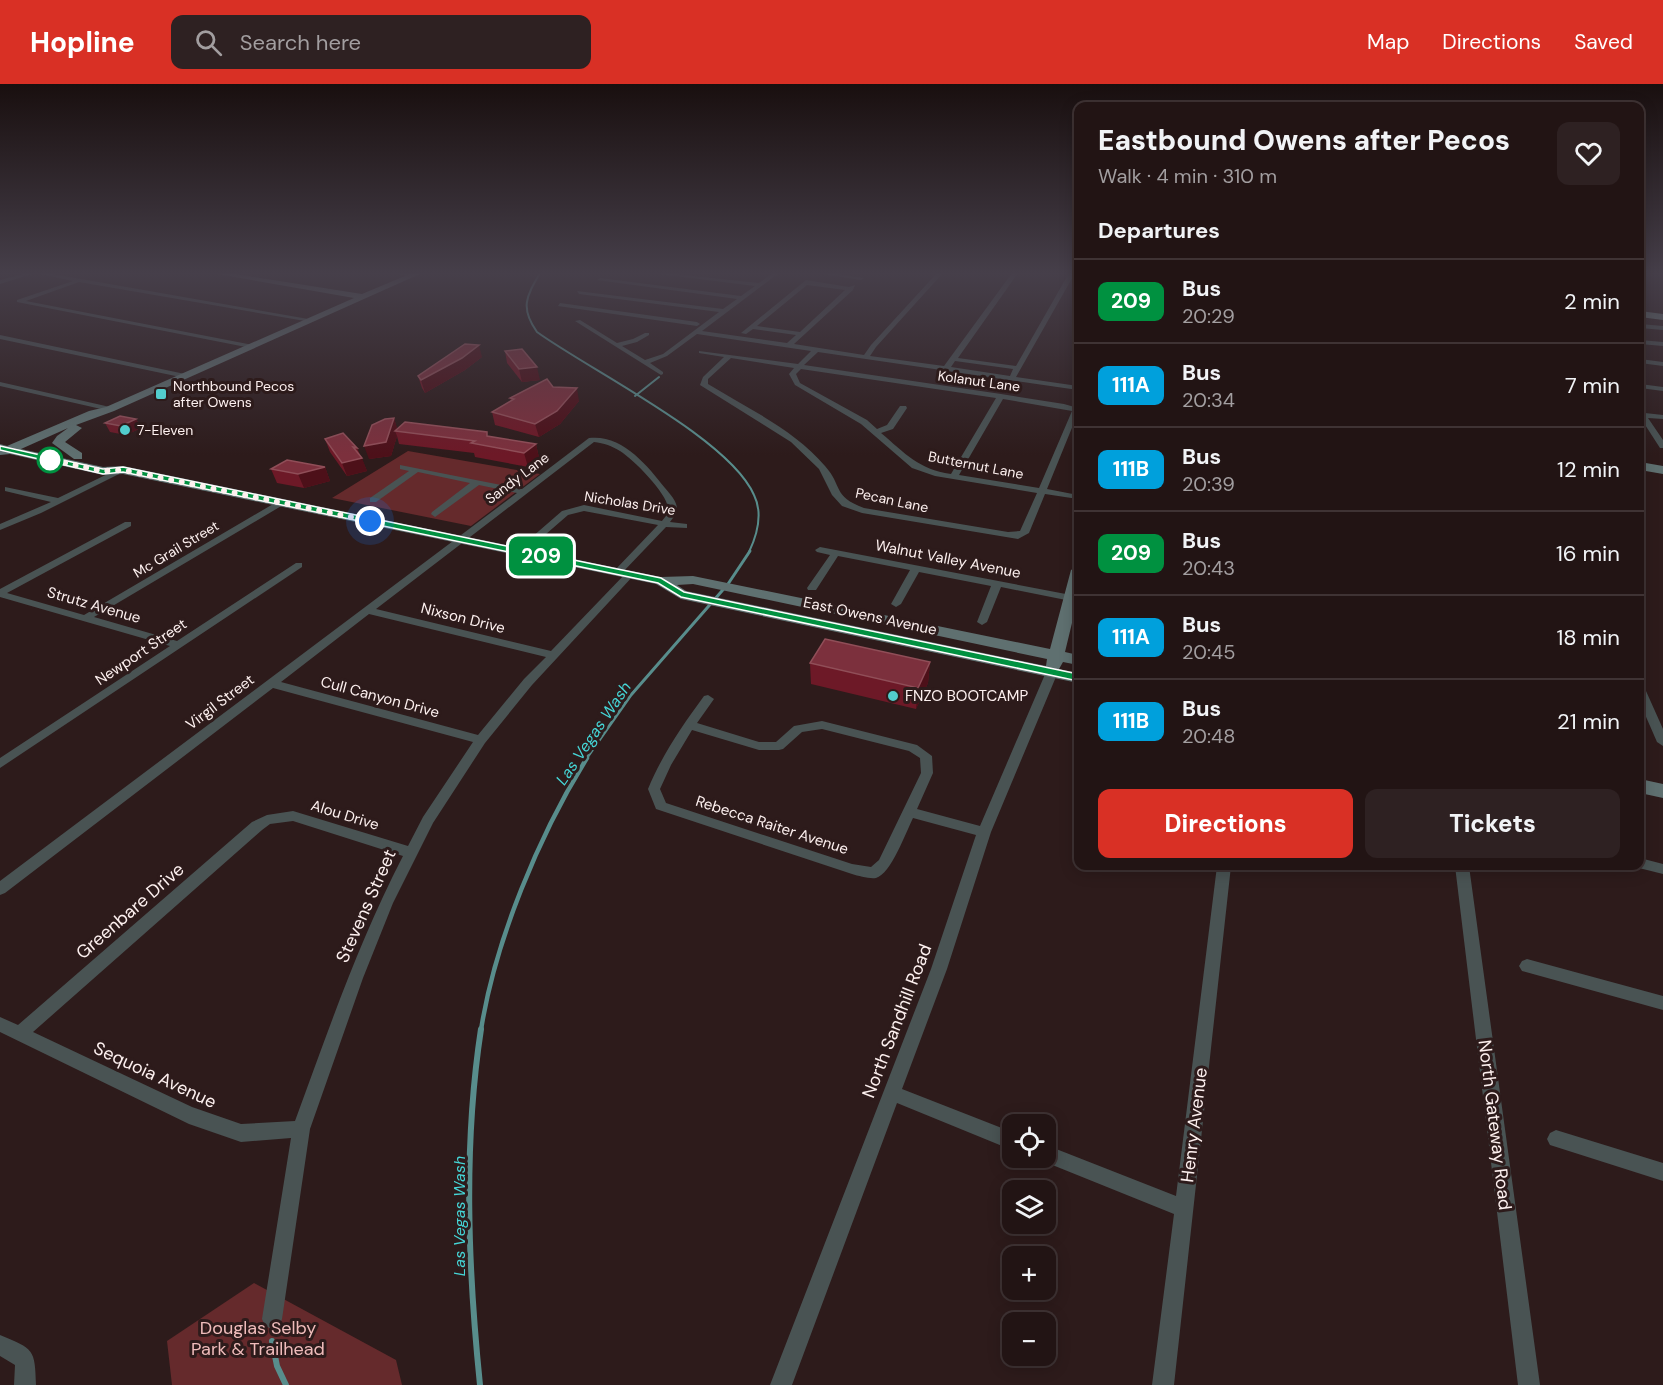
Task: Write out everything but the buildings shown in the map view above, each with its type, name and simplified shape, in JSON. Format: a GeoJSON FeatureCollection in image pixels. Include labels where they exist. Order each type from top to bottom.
{"type":"FeatureCollection","features":[{"type":"Feature","properties":{"kind":"main road"},"geometry":{"type":"LineString","coordinates":[[11,451],[93,413],[110,409],[279,334]]}},
{"type":"Feature","properties":{"kind":"main road"},"geometry":{"type":"LineString","coordinates":[[11,451],[80,425],[105,414],[110,409]]}},
{"type":"Feature","properties":{"kind":"main road"},"geometry":{"type":"LineString","coordinates":[[78,456],[58,443],[61,438],[80,425]]}},
{"type":"Feature","properties":{"kind":"main road","name":"East Owens Avenue"},"geometry":{"type":"LineString","coordinates":[[0,439],[11,451],[103,471],[123,470],[623,574],[661,581],[693,580],[1074,659]]}},
{"type":"Feature","properties":{"kind":"main road","name":"East Owens Avenue"},"geometry":{"type":"LineString","coordinates":[[11,451],[78,456],[118,464],[123,470]]}},
{"type":"Feature","properties":{"kind":"main road"},"geometry":{"type":"LineString","coordinates":[[1644,467],[1663,470]]}},
{"type":"Feature","properties":{"kind":"main road","name":"East Owens Avenue"},"geometry":{"type":"LineString","coordinates":[[661,581],[681,594],[1074,677]]}},
{"type":"Feature","properties":{"kind":"main road"},"geometry":{"type":"LineString","coordinates":[[1052,672],[1074,586]]}},
{"type":"Feature","properties":{"kind":"main road"},"geometry":{"type":"LineString","coordinates":[[1644,787],[1663,791]]}},
{"type":"Feature","properties":{"kind":"street"},"geometry":{"type":"LineString","coordinates":[[188,334],[251,346]]}},
{"type":"Feature","properties":{"kind":"street"},"geometry":{"type":"LineString","coordinates":[[598,334],[661,373]]}},
{"type":"Feature","properties":{"kind":"street"},"geometry":{"type":"LineString","coordinates":[[615,345],[636,341],[647,334]]}},
{"type":"Feature","properties":{"kind":"street"},"geometry":{"type":"LineString","coordinates":[[644,363],[665,355],[690,334]]}},
{"type":"Feature","properties":{"kind":"street"},"geometry":{"type":"LineString","coordinates":[[726,334],[788,346],[1074,387]]}},
{"type":"Feature","properties":{"kind":"street"},"geometry":{"type":"LineString","coordinates":[[788,346],[801,334]]}},
{"type":"Feature","properties":{"kind":"street"},"geometry":{"type":"LineString","coordinates":[[866,357],[884,334]]}},
{"type":"Feature","properties":{"kind":"street"},"geometry":{"type":"LineString","coordinates":[[946,369],[971,334]]}},
{"type":"Feature","properties":{"kind":"street"},"geometry":{"type":"LineString","coordinates":[[1012,378],[1037,334]]}},
{"type":"Feature","properties":{"kind":"street"},"geometry":{"type":"LineString","coordinates":[[0,337],[185,376]]}},
{"type":"Feature","properties":{"kind":"street"},"geometry":{"type":"LineString","coordinates":[[1644,342],[1663,344]]}},
{"type":"Feature","properties":{"kind":"street"},"geometry":{"type":"LineString","coordinates":[[799,366],[816,350]]}},
{"type":"Feature","properties":{"kind":"street","name":"Kolanut Lane"},"geometry":{"type":"LineString","coordinates":[[701,352],[1001,396],[1074,409]]}},
{"type":"Feature","properties":{"kind":"street","name":"Pecan Lane"},"geometry":{"type":"LineString","coordinates":[[730,356],[705,378],[704,385],[794,440],[823,468],[836,495],[845,504],[862,510],[1018,536],[1024,533],[1043,492]]}},
{"type":"Feature","properties":{"kind":"street"},"geometry":{"type":"LineString","coordinates":[[953,359],[1018,368]]}},
{"type":"Feature","properties":{"kind":"street"},"geometry":{"type":"LineString","coordinates":[[1644,362],[1663,364]]}},
{"type":"Feature","properties":{"kind":"street","name":"Butternut Lane"},"geometry":{"type":"LineString","coordinates":[[799,366],[792,374],[796,384],[851,413],[877,432],[915,466],[935,474],[1074,496]]}},
{"type":"Feature","properties":{"kind":"street"},"geometry":{"type":"LineString","coordinates":[[0,384],[110,409]]}},
{"type":"Feature","properties":{"kind":"street"},"geometry":{"type":"LineString","coordinates":[[1644,387],[1663,389]]}},
{"type":"Feature","properties":{"kind":"street"},"geometry":{"type":"LineString","coordinates":[[954,477],[1001,396]]}},
{"type":"Feature","properties":{"kind":"street"},"geometry":{"type":"LineString","coordinates":[[877,432],[890,427],[903,408]]}},
{"type":"Feature","properties":{"kind":"street"},"geometry":{"type":"LineString","coordinates":[[1644,414],[1663,417]]}},
{"type":"Feature","properties":{"kind":"street","name":"Kolanut Lane"},"geometry":{"type":"LineString","coordinates":[[1043,492],[1074,415]]}},
{"type":"Feature","properties":{"kind":"street"},"geometry":{"type":"LineString","coordinates":[[1644,418],[1663,447]]}},
{"type":"Feature","properties":{"kind":"street","name":"Sandy Lane"},"geometry":{"type":"LineString","coordinates":[[459,539],[592,440],[609,442],[642,466],[669,499],[672,508],[671,515],[664,524]]}},
{"type":"Feature","properties":{"kind":"street"},"geometry":{"type":"LineString","coordinates":[[403,466],[522,491]]}},
{"type":"Feature","properties":{"kind":"street"},"geometry":{"type":"LineString","coordinates":[[0,527],[123,470]]}},
{"type":"Feature","properties":{"kind":"street"},"geometry":{"type":"LineString","coordinates":[[373,500],[416,470]]}},
{"type":"Feature","properties":{"kind":"street"},"geometry":{"type":"LineString","coordinates":[[435,514],[477,482]]}},
{"type":"Feature","properties":{"kind":"street"},"geometry":{"type":"LineString","coordinates":[[8,489],[59,501]]}},
{"type":"Feature","properties":{"kind":"street","name":"Mc Grail Street"},"geometry":{"type":"LineString","coordinates":[[86,618],[280,502]]}},
{"type":"Feature","properties":{"kind":"street","name":"Nicholas Drive"},"geometry":{"type":"LineString","coordinates":[[520,552],[572,509],[584,508],[684,526]]}},
{"type":"Feature","properties":{"kind":"street"},"geometry":{"type":"LineString","coordinates":[[0,593],[128,524]]}},
{"type":"Feature","properties":{"kind":"street","name":"Stevens Street"},"geometry":{"type":"LineString","coordinates":[[272,1319],[301,1129],[355,978],[386,903],[428,821],[481,740],[664,524]]}},
{"type":"Feature","properties":{"kind":"street","name":"Virgil Street"},"geometry":{"type":"LineString","coordinates":[[0,889],[459,539]]}},
{"type":"Feature","properties":{"kind":"street","name":"Walnut Valley Avenue"},"geometry":{"type":"LineString","coordinates":[[820,550],[1071,598]]}},
{"type":"Feature","properties":{"kind":"street"},"geometry":{"type":"LineString","coordinates":[[812,588],[836,553]]}},
{"type":"Feature","properties":{"kind":"street","name":"Newport Street"},"geometry":{"type":"LineString","coordinates":[[0,764],[299,565]]}},
{"type":"Feature","properties":{"kind":"street"},"geometry":{"type":"LineString","coordinates":[[896,604],[916,568]]}},
{"type":"Feature","properties":{"kind":"street"},"geometry":{"type":"LineString","coordinates":[[982,622],[997,584]]}},
{"type":"Feature","properties":{"kind":"street","name":"Strutz Avenue"},"geometry":{"type":"LineString","coordinates":[[0,593],[180,645]]}},
{"type":"Feature","properties":{"kind":"street","name":"Nixson Drive"},"geometry":{"type":"LineString","coordinates":[[365,610],[553,655]]}},
{"type":"Feature","properties":{"kind":"street","name":"North Sandhill Road"},"geometry":{"type":"LineString","coordinates":[[781,1385],[834,1251],[939,969],[984,832],[1052,672]]}},
{"type":"Feature","properties":{"kind":"street","name":"Cull Canyon Drive"},"geometry":{"type":"LineString","coordinates":[[270,683],[481,740]]}},
{"type":"Feature","properties":{"kind":"street"},"geometry":{"type":"LineString","coordinates":[[708,699],[689,725],[759,746],[779,746],[798,729],[822,725],[913,748],[926,756],[928,764],[927,772],[910,812],[984,832]]}},
{"type":"Feature","properties":{"kind":"street"},"geometry":{"type":"LineString","coordinates":[[1644,702],[1663,742]]}},
{"type":"Feature","properties":{"kind":"street","name":"Rebecca Raiter Avenue"},"geometry":{"type":"LineString","coordinates":[[689,725],[662,769],[654,789],[661,806],[852,869],[874,873],[884,864],[910,812]]}},
{"type":"Feature","properties":{"kind":"street","name":"Alou Drive"},"geometry":{"type":"LineString","coordinates":[[267,820],[293,816],[412,853]]}},
{"type":"Feature","properties":{"kind":"street","name":"Greenbare Drive"},"geometry":{"type":"LineString","coordinates":[[20,1033],[257,826],[267,820]]}},
{"type":"Feature","properties":{"kind":"street"},"geometry":{"type":"LineString","coordinates":[[1644,864],[1663,869]]}},
{"type":"Feature","properties":{"kind":"street","name":"Henry Avenue"},"geometry":{"type":"LineString","coordinates":[[1163,1385],[1224,870]]}},
{"type":"Feature","properties":{"kind":"street","name":"North Gateway Road"},"geometry":{"type":"LineString","coordinates":[[1463,870],[1529,1385]]}},
{"type":"Feature","properties":{"kind":"street"},"geometry":{"type":"LineString","coordinates":[[1527,966],[1663,1003]]}},
{"type":"Feature","properties":{"kind":"street","name":"Sequoia Avenue"},"geometry":{"type":"LineString","coordinates":[[0,1024],[189,1115],[241,1133],[301,1129]]}},
{"type":"Feature","properties":{"kind":"street"},"geometry":{"type":"LineString","coordinates":[[891,1093],[1002,1137]]}},
{"type":"Feature","properties":{"kind":"street"},"geometry":{"type":"LineString","coordinates":[[1556,1139],[1663,1172]]}},
{"type":"Feature","properties":{"kind":"street"},"geometry":{"type":"LineString","coordinates":[[1056,1158],[1184,1209]]}},
{"type":"Feature","properties":{"kind":"street"},"geometry":{"type":"LineString","coordinates":[[0,1345],[25,1359],[25,1385]]}},
{"type":"Feature","properties":{"kind":"green space"},"geometry":{"type":"Polygon","coordinates":[[[408,451],[540,474],[471,526],[332,498],[408,451]]]}},
{"type":"Feature","properties":{"kind":"green space","name":"Douglas Selby Park & Trailhead"},"geometry":{"type":"Polygon","coordinates":[[[254,1283],[396,1360],[402,1385],[172,1385],[167,1341],[254,1283]]]}},
{"type":"Feature","properties":{"kind":"waterway","name":"Las Vegas Wash"},"geometry":{"type":"LineString","coordinates":[[540,334],[636,395]]}},
{"type":"Feature","properties":{"kind":"waterway"},"geometry":{"type":"LineString","coordinates":[[636,395],[659,377]]}},
{"type":"Feature","properties":{"kind":"waterway","name":"Las Vegas Wash"},"geometry":{"type":"LineString","coordinates":[[636,395],[689,429],[740,473],[754,495],[758,509],[756,531],[749,552]]}},
{"type":"Feature","properties":{"kind":"waterway","name":"Las Vegas Wash"},"geometry":{"type":"LineString","coordinates":[[586,759],[631,695],[728,584],[750,551]]}},
{"type":"Feature","properties":{"kind":"waterway","name":"Las Vegas Wash"},"geometry":{"type":"LineString","coordinates":[[481,1030],[497,961],[521,890],[552,820],[587,758]]}},
{"type":"Feature","properties":{"kind":"waterway","name":"Las Vegas Wash"},"geometry":{"type":"LineString","coordinates":[[480,1385],[469,1207],[475,1073],[481,1029]]}},
{"type":"Feature","properties":{"kind":"waterway"},"geometry":{"type":"LineString","coordinates":[[272,1341],[277,1366],[286,1385]]}},
{"type":"Feature","properties":{"kind":"bus line","name":"209"},"geometry":{"type":"LineString","coordinates":[[0,448],[103,471],[123,470],[661,581],[681,594],[1074,677]]}},
{"type":"Feature","properties":{"kind":"place","name":"Northbound Pecos after Owens"},"geometry":{"type":"Point","coordinates":[161,394]}},
{"type":"Feature","properties":{"kind":"place","name":"7-Eleven"},"geometry":{"type":"Point","coordinates":[125,430]}},
{"type":"Feature","properties":{"kind":"place","name":"FNZO BOOTCAMP"},"geometry":{"type":"Point","coordinates":[893,696]}},
{"type":"Feature","properties":{"kind":"route"},"geometry":{"type":"LineString","coordinates":[[50,460],[47,459],[103,471],[123,470],[370,521]]}}]}
